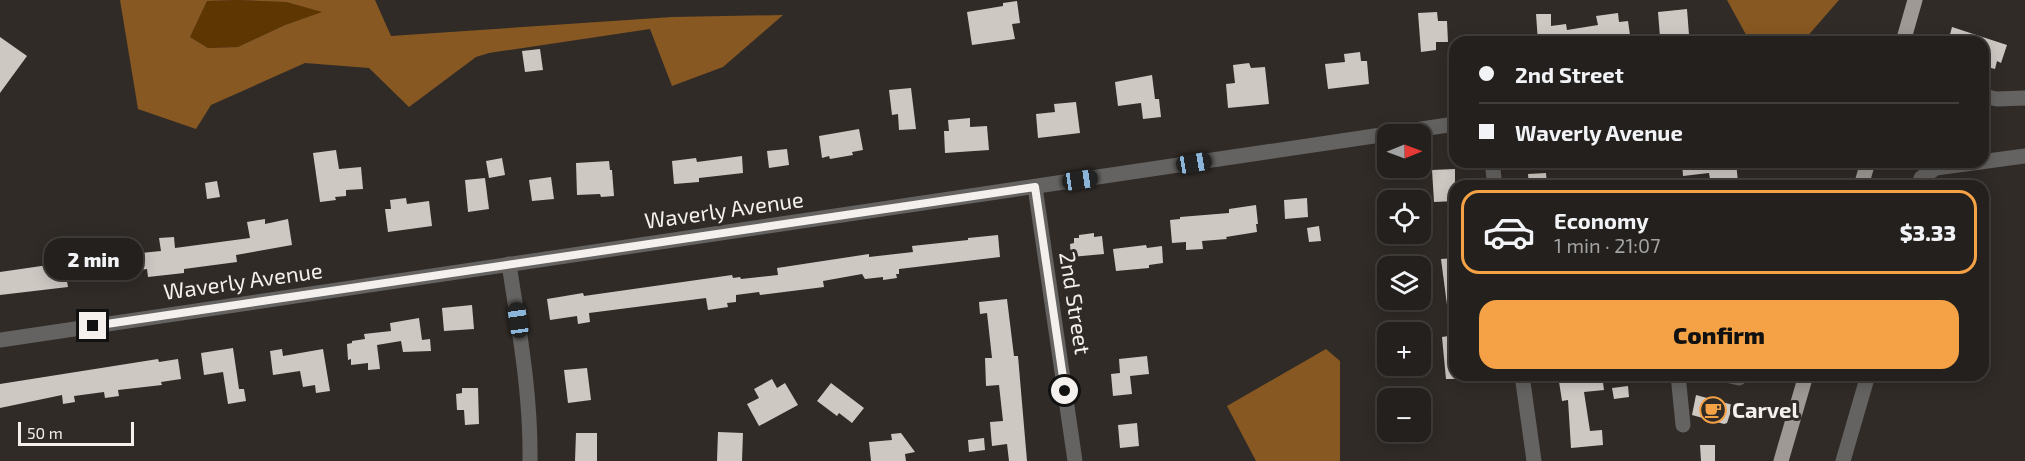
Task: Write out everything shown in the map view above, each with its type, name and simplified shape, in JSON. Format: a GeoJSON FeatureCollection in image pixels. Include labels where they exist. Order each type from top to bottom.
{"type":"FeatureCollection","features":[{"type":"Feature","properties":{"kind":"main road"},"geometry":{"type":"LineString","coordinates":[[1905,36],[1915,0]]}},
{"type":"Feature","properties":{"kind":"main road"},"geometry":{"type":"LineString","coordinates":[[1781,461],[1804,381]]}},
{"type":"Feature","properties":{"kind":"street"},"geometry":{"type":"LineString","coordinates":[[1989,97],[2025,98]]}},
{"type":"Feature","properties":{"kind":"street"},"geometry":{"type":"LineString","coordinates":[[1989,97],[2025,105]]}},
{"type":"Feature","properties":{"kind":"street","name":"Waverly Avenue"},"geometry":{"type":"LineString","coordinates":[[0,339],[1449,125]]}},
{"type":"Feature","properties":{"kind":"street"},"geometry":{"type":"LineString","coordinates":[[1989,161],[2025,156]]}},
{"type":"Feature","properties":{"kind":"street"},"geometry":{"type":"LineString","coordinates":[[1920,180],[1936,168]]}},
{"type":"Feature","properties":{"kind":"street","name":"2nd Street"},"geometry":{"type":"LineString","coordinates":[[1035,187],[1075,461]]}},
{"type":"Feature","properties":{"kind":"street"},"geometry":{"type":"LineString","coordinates":[[509,264],[531,417],[530,461]]}},
{"type":"Feature","properties":{"kind":"street"},"geometry":{"type":"LineString","coordinates":[[1523,381],[1534,461]]}},
{"type":"Feature","properties":{"kind":"street"},"geometry":{"type":"LineString","coordinates":[[1679,381],[1683,425]]}},
{"type":"Feature","properties":{"kind":"street"},"geometry":{"type":"LineString","coordinates":[[1843,461],[1867,381]]}},
{"type":"Feature","properties":{"kind":"shaded area"},"geometry":{"type":"Polygon","coordinates":[[[120,0],[238,0],[375,0],[391,36],[672,17],[783,15],[723,67],[672,86],[650,29],[489,53],[476,57],[409,107],[369,68],[305,63],[211,105],[196,129],[138,109],[120,0]],[[207,1],[190,37],[208,48],[238,47],[285,25],[322,12],[286,2],[207,1]]]}},
{"type":"Feature","properties":{"kind":"shaded area"},"geometry":{"type":"Polygon","coordinates":[[[1727,0],[1839,0],[1808,36],[1747,36],[1727,0]]]}},
{"type":"Feature","properties":{"kind":"shaded area"},"geometry":{"type":"Polygon","coordinates":[[[207,1],[286,2],[323,12],[285,25],[238,47],[208,48],[190,37],[207,1]]]}},
{"type":"Feature","properties":{"kind":"shaded area"},"geometry":{"type":"Polygon","coordinates":[[[1326,349],[1340,361],[1340,461],[1256,461],[1227,406],[1326,349]]]}},
{"type":"Feature","properties":{"kind":"building"},"geometry":{"type":"Polygon","coordinates":[[[1017,1],[1020,23],[1012,24],[1015,39],[972,45],[967,12],[1003,6],[1003,3],[1017,1]]]}},
{"type":"Feature","properties":{"kind":"building"},"geometry":{"type":"Polygon","coordinates":[[[1687,9],[1689,35],[1660,36],[1658,12],[1687,9]]]}},
{"type":"Feature","properties":{"kind":"building"},"geometry":{"type":"Polygon","coordinates":[[[1437,12],[1438,21],[1447,21],[1448,42],[1436,42],[1436,50],[1421,52],[1418,13],[1437,12]]]}},
{"type":"Feature","properties":{"kind":"building"},"geometry":{"type":"Polygon","coordinates":[[[1618,13],[1619,22],[1628,21],[1630,36],[1538,36],[1536,14],[1551,14],[1551,26],[1566,24],[1567,30],[1598,25],[1596,16],[1618,13]]]}},
{"type":"Feature","properties":{"kind":"building"},"geometry":{"type":"Polygon","coordinates":[[[1952,27],[1980,36],[1950,36],[1952,27]]]}},
{"type":"Feature","properties":{"kind":"building"},"geometry":{"type":"Polygon","coordinates":[[[0,37],[27,56],[0,93],[0,37]]]}},
{"type":"Feature","properties":{"kind":"building"},"geometry":{"type":"Polygon","coordinates":[[[1989,39],[2007,45],[2001,63],[1997,61],[1995,69],[1989,68],[1989,39]]]}},
{"type":"Feature","properties":{"kind":"building"},"geometry":{"type":"Polygon","coordinates":[[[540,49],[543,70],[525,72],[522,51],[540,49]]]}},
{"type":"Feature","properties":{"kind":"building"},"geometry":{"type":"Polygon","coordinates":[[[1360,52],[1361,61],[1367,61],[1369,84],[1328,89],[1325,64],[1345,62],[1344,54],[1360,52]]]}},
{"type":"Feature","properties":{"kind":"building"},"geometry":{"type":"Polygon","coordinates":[[[1249,63],[1251,68],[1265,67],[1269,104],[1228,108],[1226,84],[1235,83],[1233,65],[1249,63]]]}},
{"type":"Feature","properties":{"kind":"building"},"geometry":{"type":"Polygon","coordinates":[[[1152,75],[1155,99],[1159,99],[1161,117],[1143,119],[1141,103],[1118,106],[1115,82],[1152,75]]]}},
{"type":"Feature","properties":{"kind":"building"},"geometry":{"type":"Polygon","coordinates":[[[911,88],[916,129],[899,130],[898,114],[892,115],[889,90],[911,88]]]}},
{"type":"Feature","properties":{"kind":"building"},"geometry":{"type":"Polygon","coordinates":[[[1076,102],[1080,133],[1038,138],[1036,114],[1055,112],[1054,104],[1076,102]]]}},
{"type":"Feature","properties":{"kind":"building"},"geometry":{"type":"Polygon","coordinates":[[[970,118],[970,127],[987,126],[989,150],[945,153],[944,131],[949,131],[948,120],[970,118]]]}},
{"type":"Feature","properties":{"kind":"building"},"geometry":{"type":"Polygon","coordinates":[[[859,129],[863,150],[852,152],[853,155],[822,158],[819,136],[859,129]]]}},
{"type":"Feature","properties":{"kind":"building"},"geometry":{"type":"Polygon","coordinates":[[[787,149],[789,165],[769,168],[767,151],[787,149]]]}},
{"type":"Feature","properties":{"kind":"building"},"geometry":{"type":"Polygon","coordinates":[[[336,150],[339,169],[361,167],[363,189],[346,190],[346,196],[320,202],[313,153],[336,150]]]}},
{"type":"Feature","properties":{"kind":"building"},"geometry":{"type":"Polygon","coordinates":[[[742,156],[743,173],[699,178],[699,182],[674,184],[672,161],[696,158],[697,162],[742,156]]]}},
{"type":"Feature","properties":{"kind":"building"},"geometry":{"type":"Polygon","coordinates":[[[502,158],[505,175],[489,178],[486,161],[502,158]]]}},
{"type":"Feature","properties":{"kind":"building"},"geometry":{"type":"Polygon","coordinates":[[[609,161],[614,196],[577,195],[576,163],[609,161]]]}},
{"type":"Feature","properties":{"kind":"building"},"geometry":{"type":"Polygon","coordinates":[[[1682,168],[1737,168],[1738,180],[1710,180],[1709,173],[1683,176],[1682,168]]]}},
{"type":"Feature","properties":{"kind":"building"},"geometry":{"type":"Polygon","coordinates":[[[1455,169],[1455,180],[1449,180],[1449,201],[1434,202],[1432,170],[1455,169]]]}},
{"type":"Feature","properties":{"kind":"building"},"geometry":{"type":"Polygon","coordinates":[[[1546,173],[1547,180],[1528,180],[1528,174],[1546,173]]]}},
{"type":"Feature","properties":{"kind":"building"},"geometry":{"type":"Polygon","coordinates":[[[551,177],[554,199],[532,201],[529,180],[551,177]]]}},
{"type":"Feature","properties":{"kind":"building"},"geometry":{"type":"Polygon","coordinates":[[[485,178],[489,209],[468,212],[465,180],[485,178]]]}},
{"type":"Feature","properties":{"kind":"building"},"geometry":{"type":"Polygon","coordinates":[[[217,181],[220,197],[207,199],[205,183],[217,181]]]}},
{"type":"Feature","properties":{"kind":"building"},"geometry":{"type":"Polygon","coordinates":[[[406,198],[407,204],[429,201],[432,226],[388,232],[385,209],[391,209],[390,200],[406,198]]]}},
{"type":"Feature","properties":{"kind":"building"},"geometry":{"type":"Polygon","coordinates":[[[1307,198],[1308,217],[1285,219],[1284,200],[1307,198]]]}},
{"type":"Feature","properties":{"kind":"building"},"geometry":{"type":"Polygon","coordinates":[[[1256,205],[1257,232],[1226,237],[1227,239],[1202,241],[1203,249],[1186,250],[1186,242],[1172,243],[1170,220],[1180,219],[1180,217],[1229,213],[1229,209],[1256,205]]]}},
{"type":"Feature","properties":{"kind":"building"},"geometry":{"type":"Polygon","coordinates":[[[265,219],[265,224],[288,219],[292,245],[236,255],[237,262],[184,269],[184,273],[148,277],[147,269],[67,281],[68,287],[0,295],[0,272],[69,262],[68,258],[114,252],[113,243],[128,241],[131,254],[161,251],[159,238],[174,237],[175,248],[250,238],[247,222],[265,219]]]}},
{"type":"Feature","properties":{"kind":"building"},"geometry":{"type":"Polygon","coordinates":[[[1319,226],[1321,241],[1309,242],[1307,228],[1319,226]]]}},
{"type":"Feature","properties":{"kind":"building"},"geometry":{"type":"Polygon","coordinates":[[[1094,233],[1094,237],[1102,236],[1104,254],[1071,257],[1070,244],[1074,243],[1074,238],[1094,233]]]}},
{"type":"Feature","properties":{"kind":"building"},"geometry":{"type":"Polygon","coordinates":[[[998,235],[1000,257],[899,269],[899,274],[896,274],[897,278],[865,279],[862,274],[823,281],[824,287],[760,295],[759,292],[736,295],[736,302],[727,303],[728,307],[708,310],[706,298],[589,313],[590,322],[578,324],[577,316],[550,320],[547,299],[732,275],[733,278],[740,277],[741,279],[778,275],[777,268],[869,254],[869,257],[913,252],[912,246],[998,235]]]}},
{"type":"Feature","properties":{"kind":"building"},"geometry":{"type":"Polygon","coordinates":[[[1146,245],[1147,248],[1162,246],[1163,263],[1149,265],[1149,268],[1116,271],[1113,249],[1146,245]]]}},
{"type":"Feature","properties":{"kind":"building"},"geometry":{"type":"Polygon","coordinates":[[[1449,258],[1449,305],[1447,305],[1441,259],[1449,258]]]}},
{"type":"Feature","properties":{"kind":"building"},"geometry":{"type":"Polygon","coordinates":[[[1007,299],[1014,356],[1018,356],[1027,461],[1009,461],[1007,444],[992,446],[990,422],[1003,421],[999,385],[986,386],[985,358],[992,358],[987,313],[980,314],[979,302],[1007,299]]]}},
{"type":"Feature","properties":{"kind":"building"},"geometry":{"type":"Polygon","coordinates":[[[472,305],[474,329],[444,331],[442,308],[472,305]]]}},
{"type":"Feature","properties":{"kind":"building"},"geometry":{"type":"Polygon","coordinates":[[[419,318],[422,340],[430,339],[431,351],[403,352],[401,341],[377,345],[380,369],[368,370],[368,363],[351,365],[351,359],[348,360],[347,344],[365,339],[364,334],[391,331],[390,323],[419,318]]]}},
{"type":"Feature","properties":{"kind":"building"},"geometry":{"type":"Polygon","coordinates":[[[1449,336],[1449,379],[1446,379],[1442,337],[1449,336]]]}},
{"type":"Feature","properties":{"kind":"building"},"geometry":{"type":"Polygon","coordinates":[[[233,348],[239,389],[244,389],[246,401],[228,404],[223,372],[204,375],[201,353],[233,348]]]}},
{"type":"Feature","properties":{"kind":"building"},"geometry":{"type":"Polygon","coordinates":[[[282,349],[283,356],[323,349],[330,391],[316,393],[315,385],[303,387],[300,371],[273,375],[270,351],[282,349]]]}},
{"type":"Feature","properties":{"kind":"building"},"geometry":{"type":"Polygon","coordinates":[[[1147,356],[1149,374],[1130,376],[1132,394],[1113,396],[1111,374],[1120,373],[1119,359],[1147,356]]]}},
{"type":"Feature","properties":{"kind":"building"},"geometry":{"type":"Polygon","coordinates":[[[158,359],[159,362],[178,359],[181,379],[161,382],[162,385],[118,390],[119,396],[105,398],[104,392],[74,396],[75,402],[63,404],[62,395],[0,408],[0,384],[158,359]]]}},
{"type":"Feature","properties":{"kind":"building"},"geometry":{"type":"Polygon","coordinates":[[[587,368],[591,400],[568,403],[564,370],[587,368]]]}},
{"type":"Feature","properties":{"kind":"building"},"geometry":{"type":"Polygon","coordinates":[[[772,379],[777,388],[785,383],[798,405],[759,426],[747,404],[759,398],[754,389],[772,379]]]}},
{"type":"Feature","properties":{"kind":"building"},"geometry":{"type":"Polygon","coordinates":[[[1559,381],[1603,381],[1604,390],[1584,392],[1590,431],[1602,430],[1603,445],[1571,448],[1568,400],[1562,401],[1559,381]]]}},
{"type":"Feature","properties":{"kind":"building"},"geometry":{"type":"Polygon","coordinates":[[[831,383],[864,408],[852,423],[839,413],[837,416],[817,401],[831,383]]]}},
{"type":"Feature","properties":{"kind":"building"},"geometry":{"type":"Polygon","coordinates":[[[1628,386],[1629,397],[1614,399],[1612,388],[1628,386]]]}},
{"type":"Feature","properties":{"kind":"building"},"geometry":{"type":"Polygon","coordinates":[[[462,388],[478,388],[479,424],[465,425],[464,410],[457,410],[456,394],[462,393],[462,388]]]}},
{"type":"Feature","properties":{"kind":"building"},"geometry":{"type":"Polygon","coordinates":[[[1696,395],[1733,405],[1727,423],[1692,415],[1696,395]]]}},
{"type":"Feature","properties":{"kind":"building"},"geometry":{"type":"Polygon","coordinates":[[[1137,423],[1139,446],[1120,448],[1118,425],[1137,423]]]}},
{"type":"Feature","properties":{"kind":"building"},"geometry":{"type":"Polygon","coordinates":[[[718,432],[743,433],[742,461],[717,461],[718,432]]]}},
{"type":"Feature","properties":{"kind":"building"},"geometry":{"type":"Polygon","coordinates":[[[576,433],[597,433],[597,461],[575,461],[576,433]]]}},
{"type":"Feature","properties":{"kind":"building"},"geometry":{"type":"Polygon","coordinates":[[[901,433],[915,452],[905,454],[906,461],[871,461],[869,442],[892,440],[891,434],[901,433]]]}},
{"type":"Feature","properties":{"kind":"building"},"geometry":{"type":"Polygon","coordinates":[[[984,438],[985,450],[969,452],[968,440],[984,438]]]}},
{"type":"Feature","properties":{"kind":"building"},"geometry":{"type":"Polygon","coordinates":[[[1700,445],[1715,445],[1715,461],[1701,461],[1700,445]]]}},
{"type":"Feature","properties":{"kind":"place","name":"Carvel"},"geometry":{"type":"Point","coordinates":[1713,410]}},
{"type":"Feature","properties":{"kind":"route"},"geometry":{"type":"LineString","coordinates":[[93,326],[1035,187],[1065,391]]}}]}
